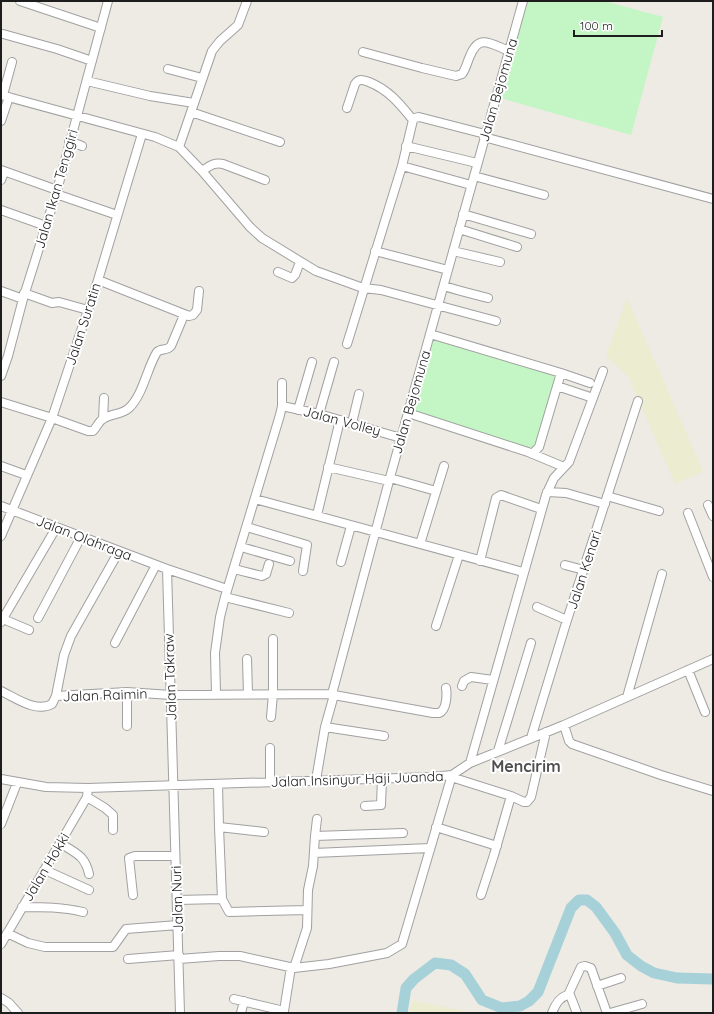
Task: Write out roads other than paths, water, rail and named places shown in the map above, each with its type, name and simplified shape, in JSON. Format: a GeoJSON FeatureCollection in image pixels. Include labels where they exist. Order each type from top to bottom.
{"type":"FeatureCollection","features":[{"type":"Feature","properties":{"kind":"street"},"geometry":{"type":"LineString","coordinates":[[20,1],[101,28]]}},
{"type":"Feature","properties":{"kind":"street","name":"Jalan Ikan Tenggiri"},"geometry":{"type":"LineString","coordinates":[[1,376],[4,355],[56,192],[108,1]]}},
{"type":"Feature","properties":{"kind":"street"},"geometry":{"type":"LineString","coordinates":[[179,147],[212,51],[220,41],[238,25],[247,1]]}},
{"type":"Feature","properties":{"kind":"street","name":"Jalan Bejomuna"},"geometry":{"type":"LineString","coordinates":[[316,780],[325,727],[375,532],[523,1]]}},
{"type":"Feature","properties":{"kind":"street"},"geometry":{"type":"LineString","coordinates":[[3,34],[57,48],[92,61]]}},
{"type":"Feature","properties":{"kind":"street"},"geometry":{"type":"LineString","coordinates":[[363,52],[456,76],[462,74],[472,50],[476,44],[480,42],[509,51]]}},
{"type":"Feature","properties":{"kind":"street"},"geometry":{"type":"LineString","coordinates":[[1,121],[4,96],[12,62]]}},
{"type":"Feature","properties":{"kind":"street"},"geometry":{"type":"LineString","coordinates":[[168,68],[202,78]]}},
{"type":"Feature","properties":{"kind":"street"},"geometry":{"type":"LineString","coordinates":[[347,108],[355,84],[357,81],[361,80],[386,91],[413,120]]}},
{"type":"Feature","properties":{"kind":"street"},"geometry":{"type":"LineString","coordinates":[[87,81],[150,96],[194,103]]}},
{"type":"Feature","properties":{"kind":"street"},"geometry":{"type":"LineString","coordinates":[[4,96],[155,137],[179,147],[202,171],[250,227],[262,238],[316,271],[363,288],[381,290],[496,321]]}},
{"type":"Feature","properties":{"kind":"street"},"geometry":{"type":"LineString","coordinates":[[191,112],[280,142]]}},
{"type":"Feature","properties":{"kind":"street"},"geometry":{"type":"LineString","coordinates":[[346,344],[402,166],[413,120],[415,118],[419,117],[713,199]]}},
{"type":"Feature","properties":{"kind":"street","name":"Jalan Suratin"},"geometry":{"type":"LineString","coordinates":[[1,536],[13,510],[26,475],[52,418],[98,280],[142,134]]}},
{"type":"Feature","properties":{"kind":"street"},"geometry":{"type":"LineString","coordinates":[[69,141],[82,146]]}},
{"type":"Feature","properties":{"kind":"street"},"geometry":{"type":"LineString","coordinates":[[406,146],[477,163]]}},
{"type":"Feature","properties":{"kind":"street"},"geometry":{"type":"LineString","coordinates":[[202,171],[214,163],[217,163],[264,180]]}},
{"type":"Feature","properties":{"kind":"street"},"geometry":{"type":"LineString","coordinates":[[402,166],[471,184]]}},
{"type":"Feature","properties":{"kind":"street"},"geometry":{"type":"LineString","coordinates":[[2,175],[56,192],[117,215]]}},
{"type":"Feature","properties":{"kind":"street"},"geometry":{"type":"LineString","coordinates":[[474,176],[544,195]]}},
{"type":"Feature","properties":{"kind":"street"},"geometry":{"type":"LineString","coordinates":[[1,210],[46,226]]}},
{"type":"Feature","properties":{"kind":"street"},"geometry":{"type":"LineString","coordinates":[[463,214],[531,234]]}},
{"type":"Feature","properties":{"kind":"street"},"geometry":{"type":"LineString","coordinates":[[459,229],[517,247]]}},
{"type":"Feature","properties":{"kind":"street"},"geometry":{"type":"LineString","coordinates":[[453,250],[500,262]]}},
{"type":"Feature","properties":{"kind":"street"},"geometry":{"type":"LineString","coordinates":[[375,251],[448,270]]}},
{"type":"Feature","properties":{"kind":"street"},"geometry":{"type":"LineString","coordinates":[[278,272],[292,278],[295,275],[300,262]]}},
{"type":"Feature","properties":{"kind":"street"},"geometry":{"type":"LineString","coordinates":[[98,280],[189,316],[196,313],[199,292]]}},
{"type":"Feature","properties":{"kind":"street"},"geometry":{"type":"LineString","coordinates":[[444,286],[488,298]]}},
{"type":"Feature","properties":{"kind":"street"},"geometry":{"type":"LineString","coordinates":[[1,291],[52,303],[59,302],[88,310]]}},
{"type":"Feature","properties":{"kind":"street"},"geometry":{"type":"LineString","coordinates":[[1,402],[91,431],[96,428],[103,419],[122,413],[132,405],[157,352],[160,349],[167,349],[171,346],[184,315]]}},
{"type":"Feature","properties":{"kind":"street"},"geometry":{"type":"LineString","coordinates":[[430,334],[590,383]]}},
{"type":"Feature","properties":{"kind":"street"},"geometry":{"type":"LineString","coordinates":[[298,410],[312,362]]}},
{"type":"Feature","properties":{"kind":"street"},"geometry":{"type":"LineString","coordinates":[[319,414],[334,362]]}},
{"type":"Feature","properties":{"kind":"street"},"geometry":{"type":"LineString","coordinates":[[470,763],[541,509],[554,478],[570,462],[603,372]]}},
{"type":"Feature","properties":{"kind":"street"},"geometry":{"type":"LineString","coordinates":[[532,454],[539,447],[561,373]]}},
{"type":"Feature","properties":{"kind":"street"},"geometry":{"type":"LineString","coordinates":[[216,694],[215,653],[220,617],[282,406],[282,383]]}},
{"type":"Feature","properties":{"kind":"street"},"geometry":{"type":"LineString","coordinates":[[557,386],[593,398]]}},
{"type":"Feature","properties":{"kind":"street"},"geometry":{"type":"LineString","coordinates":[[352,423],[359,394]]}},
{"type":"Feature","properties":{"kind":"street"},"geometry":{"type":"LineString","coordinates":[[103,419],[104,398]]}},
{"type":"Feature","properties":{"kind":"street","name":"Jalan Kenari"},"geometry":{"type":"LineString","coordinates":[[531,738],[567,620],[638,402]]}},
{"type":"Feature","properties":{"kind":"street","name":"Jalan Volley"},"geometry":{"type":"LineString","coordinates":[[282,406],[319,414],[401,438]]}},
{"type":"Feature","properties":{"kind":"street"},"geometry":{"type":"LineString","coordinates":[[408,413],[532,454],[564,467]]}},
{"type":"Feature","properties":{"kind":"street"},"geometry":{"type":"LineString","coordinates":[[317,515],[340,420]]}},
{"type":"Feature","properties":{"kind":"street"},"geometry":{"type":"LineString","coordinates":[[1,466],[26,475]]}},
{"type":"Feature","properties":{"kind":"street"},"geometry":{"type":"LineString","coordinates":[[328,466],[436,491]]}},
{"type":"Feature","properties":{"kind":"street"},"geometry":{"type":"LineString","coordinates":[[420,544],[444,466]]}},
{"type":"Feature","properties":{"kind":"street"},"geometry":{"type":"LineString","coordinates":[[547,492],[566,493],[659,511]]}},
{"type":"Feature","properties":{"kind":"street"},"geometry":{"type":"LineString","coordinates":[[480,561],[496,498],[498,496],[501,495],[541,509]]}},
{"type":"Feature","properties":{"kind":"street"},"geometry":{"type":"LineString","coordinates":[[255,499],[523,572]]}},
{"type":"Feature","properties":{"kind":"street"},"geometry":{"type":"LineString","coordinates":[[708,505],[713,516]]}},
{"type":"Feature","properties":{"kind":"street","name":"Jalan Olahraga"},"geometry":{"type":"LineString","coordinates":[[1,506],[167,569]]}},
{"type":"Feature","properties":{"kind":"street"},"geometry":{"type":"LineString","coordinates":[[688,513],[713,576]]}},
{"type":"Feature","properties":{"kind":"street"},"geometry":{"type":"LineString","coordinates":[[341,562],[351,526]]}},
{"type":"Feature","properties":{"kind":"street"},"geometry":{"type":"LineString","coordinates":[[247,527],[306,545],[303,571]]}},
{"type":"Feature","properties":{"kind":"street"},"geometry":{"type":"LineString","coordinates":[[29,630],[2,621],[56,528]]}},
{"type":"Feature","properties":{"kind":"street"},"geometry":{"type":"LineString","coordinates":[[38,618],[81,537]]}},
{"type":"Feature","properties":{"kind":"street"},"geometry":{"type":"LineString","coordinates":[[241,547],[290,561]]}},
{"type":"Feature","properties":{"kind":"street"},"geometry":{"type":"LineString","coordinates":[[56,696],[67,644],[119,551]]}},
{"type":"Feature","properties":{"kind":"street"},"geometry":{"type":"LineString","coordinates":[[436,626],[458,554]]}},
{"type":"Feature","properties":{"kind":"street"},"geometry":{"type":"LineString","coordinates":[[234,569],[262,576],[266,574],[269,564]]}},
{"type":"Feature","properties":{"kind":"street"},"geometry":{"type":"LineString","coordinates":[[566,564],[584,570]]}},
{"type":"Feature","properties":{"kind":"street"},"geometry":{"type":"LineString","coordinates":[[116,643],[156,565]]}},
{"type":"Feature","properties":{"kind":"street"},"geometry":{"type":"LineString","coordinates":[[167,569],[226,593],[289,613]]}},
{"type":"Feature","properties":{"kind":"street","name":"Jalan Takraw"},"geometry":{"type":"LineString","coordinates":[[167,569],[174,785]]}},
{"type":"Feature","properties":{"kind":"street"},"geometry":{"type":"LineString","coordinates":[[627,697],[662,574]]}},
{"type":"Feature","properties":{"kind":"street"},"geometry":{"type":"LineString","coordinates":[[537,607],[567,620]]}},
{"type":"Feature","properties":{"kind":"street"},"geometry":{"type":"LineString","coordinates":[[271,717],[273,694],[273,639]]}},
{"type":"Feature","properties":{"kind":"street"},"geometry":{"type":"LineString","coordinates":[[498,751],[531,643]]}},
{"type":"Feature","properties":{"kind":"street"},"geometry":{"type":"LineString","coordinates":[[247,659],[248,694]]}},
{"type":"Feature","properties":{"kind":"street","name":"Jalan Insinyur Haji Juanda"},"geometry":{"type":"LineString","coordinates":[[1,779],[46,787],[88,788],[452,776],[470,763],[564,725],[713,659]]}},
{"type":"Feature","properties":{"kind":"street"},"geometry":{"type":"LineString","coordinates":[[688,670],[705,712]]}},
{"type":"Feature","properties":{"kind":"street"},"geometry":{"type":"LineString","coordinates":[[462,686],[464,681],[471,677],[493,680]]}},
{"type":"Feature","properties":{"kind":"street","name":"Jalan Raimin"},"geometry":{"type":"LineString","coordinates":[[1,691],[34,706],[42,708],[52,704],[56,696],[127,692],[171,694],[333,694],[439,713],[444,707],[447,693],[446,688]]}},
{"type":"Feature","properties":{"kind":"street"},"geometry":{"type":"LineString","coordinates":[[127,692],[127,726]]}},
{"type":"Feature","properties":{"kind":"street"},"geometry":{"type":"LineString","coordinates":[[564,725],[569,741],[572,744],[661,775],[713,791]]}},
{"type":"Feature","properties":{"kind":"street"},"geometry":{"type":"LineString","coordinates":[[325,727],[384,736]]}},
{"type":"Feature","properties":{"kind":"street"},"geometry":{"type":"LineString","coordinates":[[128,959],[240,956],[292,968],[329,964],[387,953],[402,944],[452,776],[527,802],[530,800],[546,732]]}},
{"type":"Feature","properties":{"kind":"street"},"geometry":{"type":"LineString","coordinates":[[270,748],[270,782]]}},
{"type":"Feature","properties":{"kind":"street"},"geometry":{"type":"LineString","coordinates":[[365,806],[381,805],[382,778]]}},
{"type":"Feature","properties":{"kind":"street"},"geometry":{"type":"LineString","coordinates":[[1,824],[17,782]]}},
{"type":"Feature","properties":{"kind":"street"},"geometry":{"type":"LineString","coordinates":[[218,784],[218,827],[222,899],[229,912],[307,910]]}},
{"type":"Feature","properties":{"kind":"street","name":"Jalan Nuri"},"geometry":{"type":"LineString","coordinates":[[174,785],[179,957],[176,970],[180,1013]]}},
{"type":"Feature","properties":{"kind":"street","name":"Jalan Hokki"},"geometry":{"type":"LineString","coordinates":[[1,944],[87,797],[88,788]]}},
{"type":"Feature","properties":{"kind":"street"},"geometry":{"type":"LineString","coordinates":[[481,895],[511,796]]}},
{"type":"Feature","properties":{"kind":"street"},"geometry":{"type":"LineString","coordinates":[[87,797],[113,815],[113,830]]}},
{"type":"Feature","properties":{"kind":"street"},"geometry":{"type":"LineString","coordinates":[[234,999],[284,1011],[292,968],[307,928],[308,890],[314,853],[317,819]]}},
{"type":"Feature","properties":{"kind":"street"},"geometry":{"type":"LineString","coordinates":[[218,827],[264,832]]}},
{"type":"Feature","properties":{"kind":"street"},"geometry":{"type":"LineString","coordinates":[[436,827],[496,846]]}},
{"type":"Feature","properties":{"kind":"street"},"geometry":{"type":"LineString","coordinates":[[315,836],[403,833]]}},
{"type":"Feature","properties":{"kind":"street"},"geometry":{"type":"LineString","coordinates":[[60,843],[83,858],[89,874]]}},
{"type":"Feature","properties":{"kind":"street"},"geometry":{"type":"LineString","coordinates":[[314,853],[430,848]]}},
{"type":"Feature","properties":{"kind":"street"},"geometry":{"type":"LineString","coordinates":[[133,895],[129,858],[135,856],[175,856]]}},
{"type":"Feature","properties":{"kind":"street"},"geometry":{"type":"LineString","coordinates":[[45,870],[89,890]]}},
{"type":"Feature","properties":{"kind":"street"},"geometry":{"type":"LineString","coordinates":[[177,900],[222,899]]}},
{"type":"Feature","properties":{"kind":"street"},"geometry":{"type":"LineString","coordinates":[[22,907],[71,909],[83,912]]}},
{"type":"Feature","properties":{"kind":"street"},"geometry":{"type":"LineString","coordinates":[[7,933],[28,943],[45,947],[113,946],[126,929],[178,925]]}},
{"type":"Feature","properties":{"kind":"street"},"geometry":{"type":"LineString","coordinates":[[552,1013],[560,1000],[568,995],[581,967],[584,966],[590,968],[607,1013]]}},
{"type":"Feature","properties":{"kind":"street"},"geometry":{"type":"LineString","coordinates":[[597,986],[621,978]]}},
{"type":"Feature","properties":{"kind":"street"},"geometry":{"type":"LineString","coordinates":[[568,995],[570,995],[577,1013]]}},
{"type":"Feature","properties":{"kind":"street"},"geometry":{"type":"LineString","coordinates":[[1,998],[9,1003],[18,1013]]}},
{"type":"Feature","properties":{"kind":"street"},"geometry":{"type":"LineString","coordinates":[[241,1013],[244,1001]]}},
{"type":"Feature","properties":{"kind":"street"},"geometry":{"type":"LineString","coordinates":[[610,1013],[642,1004]]}},
{"type":"Feature","properties":{"kind":"waterway"},"geometry":{"type":"LineString","coordinates":[[402,1013],[406,988],[414,979],[435,963],[451,965],[465,974],[482,1000],[502,1008],[520,1006],[529,1001],[538,992],[571,908],[579,900],[587,900],[596,907],[615,933],[627,955],[641,966],[654,973],[677,978],[713,979]]}},
{"type":"Feature","properties":{"kind":"district","name":"Mencirim"},"geometry":{"type":"Point","coordinates":[526,766]}}]}
